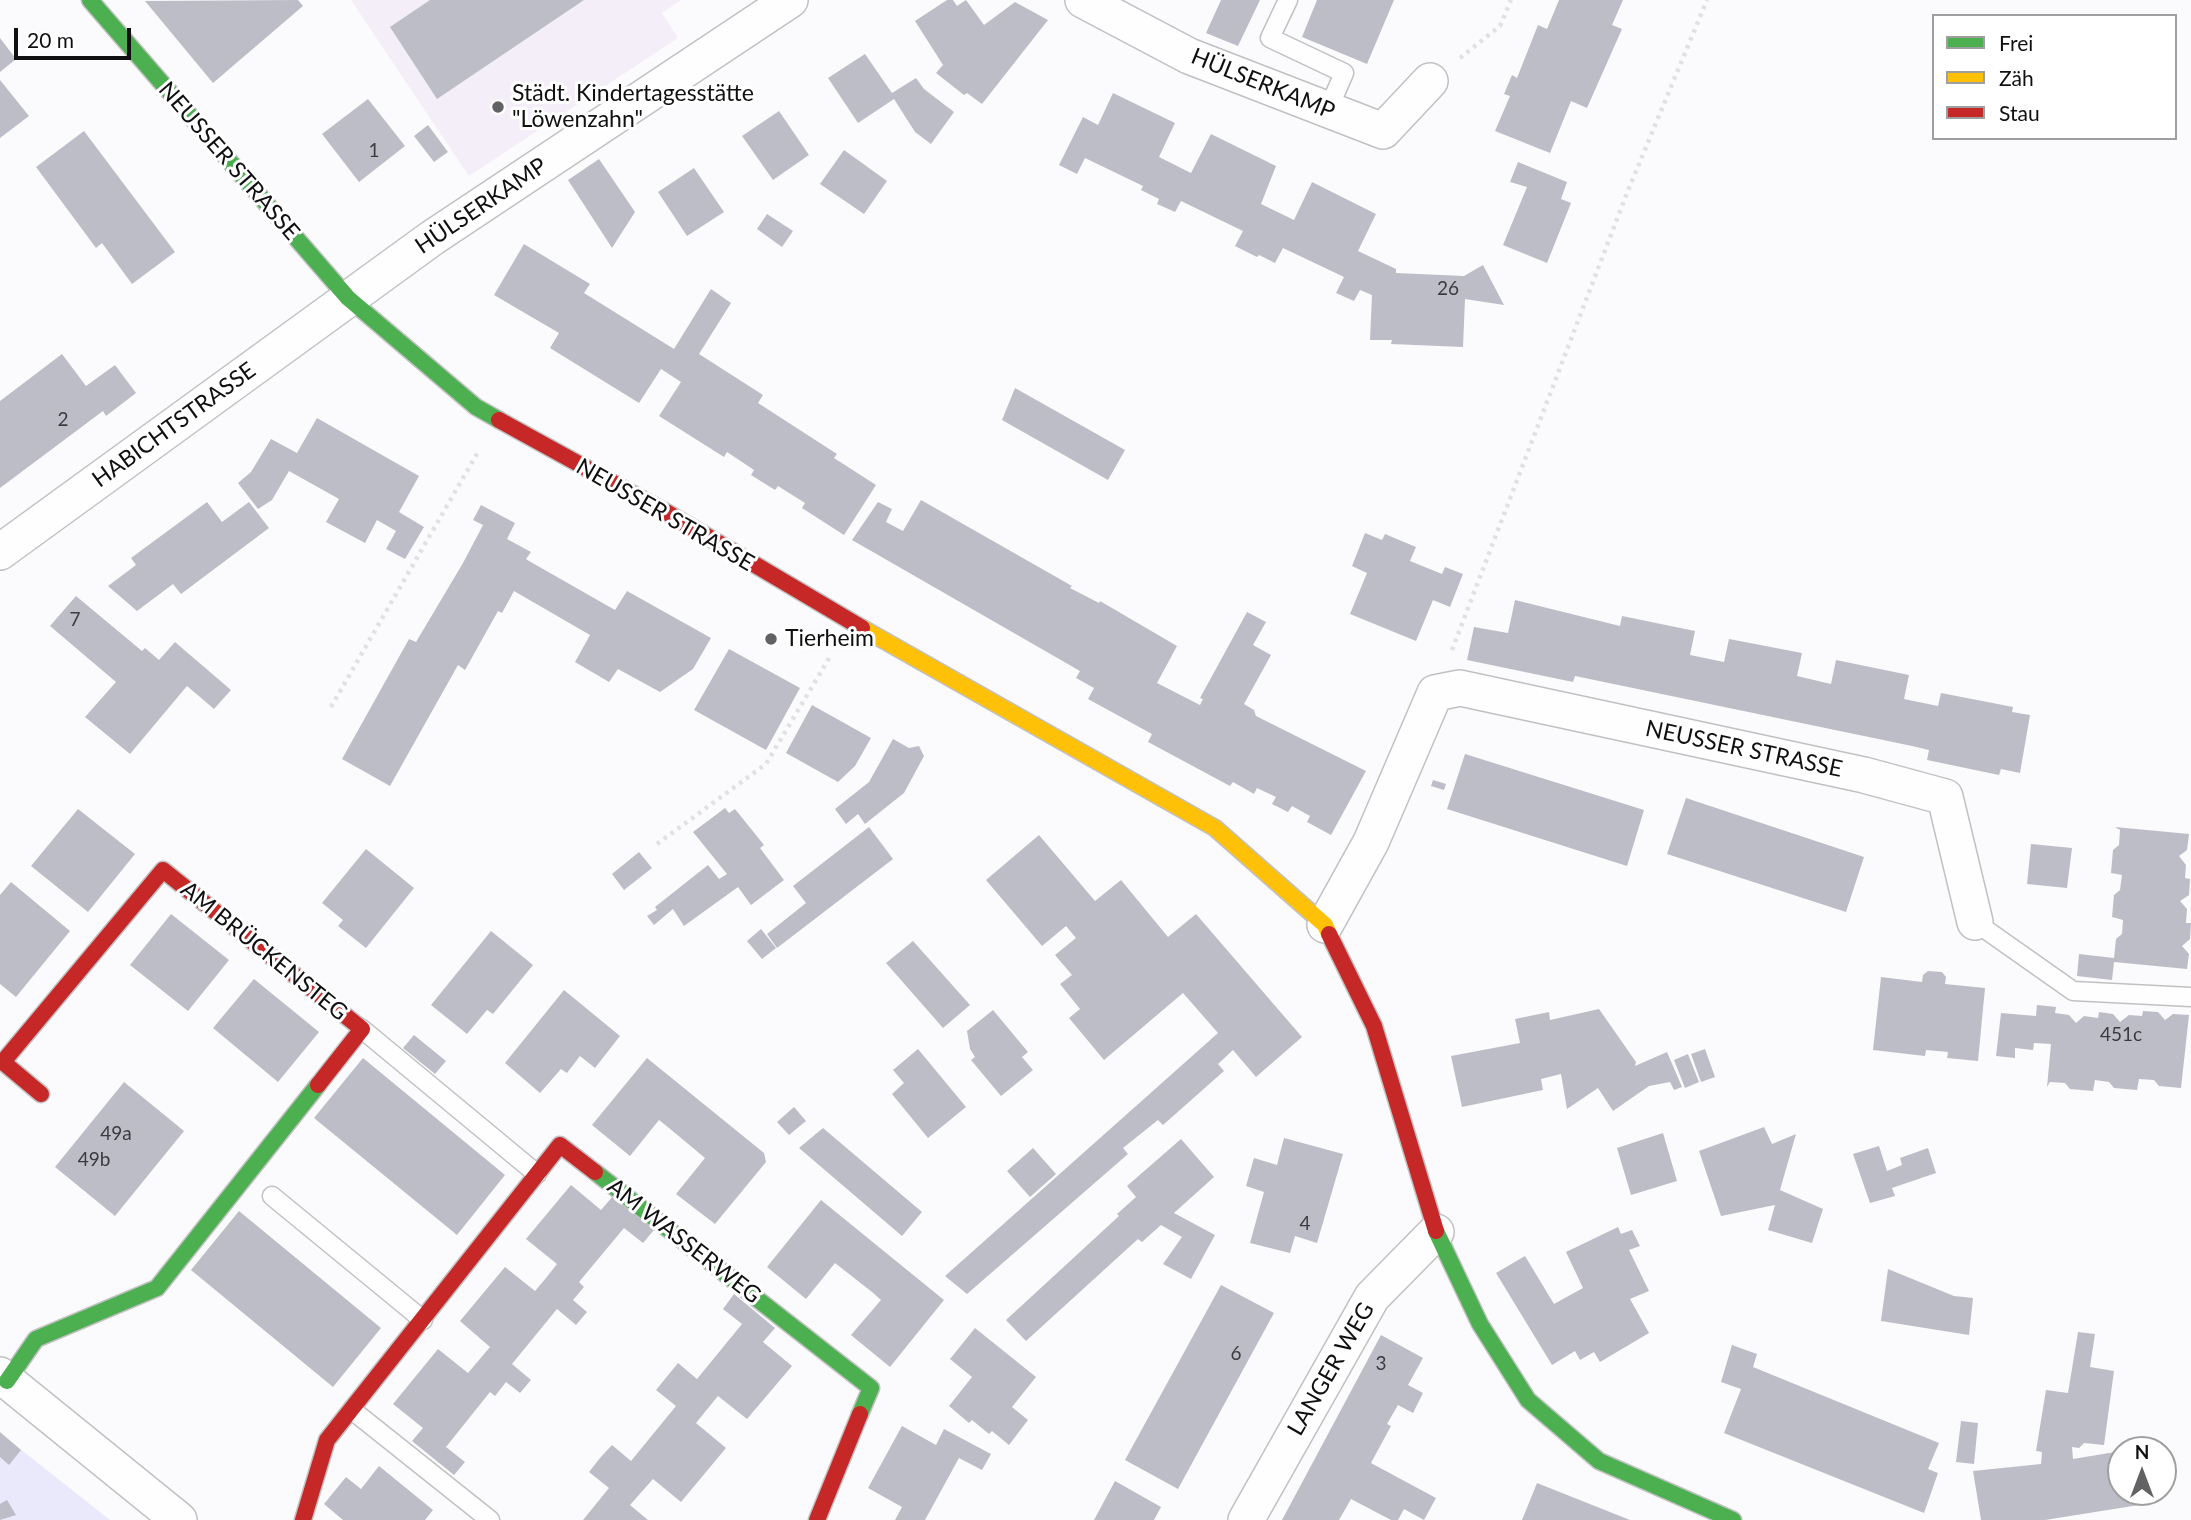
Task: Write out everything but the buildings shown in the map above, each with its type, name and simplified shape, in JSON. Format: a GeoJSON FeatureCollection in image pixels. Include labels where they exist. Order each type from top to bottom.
{"type":"FeatureCollection","features":[{"type":"Feature","properties":{"kind":"street","name":"NEUSSER STRASSE"},"geometry":{"type":"LineString","coordinates":[[90,0],[348,298],[476,407],[666,512],[1215,828],[1272,874],[1325,925],[1374,1026],[1436,1232],[1480,1324],[1528,1400],[1599,1461],[1732,1520]]}},
{"type":"Feature","properties":{"kind":"street","name":"HÜLSERKAMP"},"geometry":{"type":"LineString","coordinates":[[348,298],[432,238],[790,0]]}},
{"type":"Feature","properties":{"kind":"street","name":"HÜLSERKAMP"},"geometry":{"type":"LineString","coordinates":[[1083,0],[1189,56],[1383,131],[1430,81]]}},
{"type":"Feature","properties":{"kind":"street","name":"HABICHTSTRASSE"},"geometry":{"type":"LineString","coordinates":[[0,552],[348,298]]}},
{"type":"Feature","properties":{"kind":"street","name":"NEUSSER STRASSE"},"geometry":{"type":"LineString","coordinates":[[1435,694],[1460,688],[1864,775],[1945,797],[1975,922]]}},
{"type":"Feature","properties":{"kind":"street"},"geometry":{"type":"LineString","coordinates":[[1325,925],[1371,842],[1435,694]]}},
{"type":"Feature","properties":{"kind":"street","name":"AM BRÜCKENSTEG"},"geometry":{"type":"LineString","coordinates":[[41,1094],[3,1062],[163,870],[362,1029],[157,1288],[36,1339],[3,1378],[179,1520]]}},
{"type":"Feature","properties":{"kind":"street","name":"AM WASSERWEG"},"geometry":{"type":"LineString","coordinates":[[303,1520],[327,1440],[560,1144],[871,1388],[817,1520]]}},
{"type":"Feature","properties":{"kind":"street","name":"LANGER WEG"},"geometry":{"type":"LineString","coordinates":[[1246,1520],[1372,1297],[1436,1232]]}},
{"type":"Feature","properties":{"kind":"lane"},"geometry":{"type":"LineString","coordinates":[[1288,0],[1270,38],[1344,73],[1328,110]]}},
{"type":"Feature","properties":{"kind":"lane","name":"NEUSSER STRASSE"},"geometry":{"type":"LineString","coordinates":[[1975,922],[2073,991],[2191,997]]}},
{"type":"Feature","properties":{"kind":"lane"},"geometry":{"type":"LineString","coordinates":[[362,1029],[537,1174]]}},
{"type":"Feature","properties":{"kind":"lane"},"geometry":{"type":"LineString","coordinates":[[272,1196],[423,1320]]}},
{"type":"Feature","properties":{"kind":"lane"},"geometry":{"type":"LineString","coordinates":[[352,1410],[490,1520]]}},
{"type":"Feature","properties":{"kind":"path"},"geometry":{"type":"LineString","coordinates":[[1430,81],[1500,26],[1511,0]]}},
{"type":"Feature","properties":{"kind":"path"},"geometry":{"type":"LineString","coordinates":[[1435,694],[1627,193],[1707,0]]}},
{"type":"Feature","properties":{"kind":"path"},"geometry":{"type":"LineString","coordinates":[[331,706],[496,419]]}},
{"type":"Feature","properties":{"kind":"path"},"geometry":{"type":"LineString","coordinates":[[657,844],[766,764],[852,621]]}},
{"type":"Feature","properties":{"kind":"shaded area","name":"Städt. Kindertagesstätte \"Löwenzahn\""},"geometry":{"type":"Polygon","coordinates":[[[351,0],[681,0],[662,13],[678,38],[469,176],[351,0]]]}},
{"type":"Feature","properties":{"kind":"shaded area"},"geometry":{"type":"Polygon","coordinates":[[[0,1433],[110,1520],[0,1520],[0,1433]]]}},
{"type":"Feature","properties":{"kind":"traffic: fast"},"geometry":{"type":"LineString","coordinates":[[90,0],[348,298],[476,407],[499,420]]}},
{"type":"Feature","properties":{"kind":"traffic: fast"},"geometry":{"type":"LineString","coordinates":[[7,1381],[36,1339],[157,1288],[318,1085]]}},
{"type":"Feature","properties":{"kind":"traffic: fast"},"geometry":{"type":"LineString","coordinates":[[595,1172],[871,1388],[860,1414]]}},
{"type":"Feature","properties":{"kind":"traffic: fast"},"geometry":{"type":"LineString","coordinates":[[1436,1231],[1480,1324],[1528,1400],[1599,1461],[1733,1520]]}},
{"type":"Feature","properties":{"kind":"traffic: slow"},"geometry":{"type":"LineString","coordinates":[[862,628],[1215,828],[1325,925],[1329,934]]}},
{"type":"Feature","properties":{"kind":"traffic: jam"},"geometry":{"type":"LineString","coordinates":[[499,420],[666,512],[862,628]]}},
{"type":"Feature","properties":{"kind":"traffic: jam"},"geometry":{"type":"LineString","coordinates":[[41,1094],[3,1062],[163,870],[362,1029],[318,1085]]}},
{"type":"Feature","properties":{"kind":"traffic: jam"},"geometry":{"type":"LineString","coordinates":[[1329,934],[1374,1026],[1436,1231]]}},
{"type":"Feature","properties":{"kind":"traffic: jam"},"geometry":{"type":"LineString","coordinates":[[303,1520],[327,1440],[560,1145],[595,1172]]}},
{"type":"Feature","properties":{"kind":"traffic: jam"},"geometry":{"type":"LineString","coordinates":[[817,1520],[860,1414]]}},
{"type":"Feature","properties":{"kind":"place","name":"Städt. Kindertagesstätte \"Löwenzahn\""},"geometry":{"type":"Point","coordinates":[498,107]}},
{"type":"Feature","properties":{"kind":"place","name":"Tierheim"},"geometry":{"type":"Point","coordinates":[771,639]}}]}
